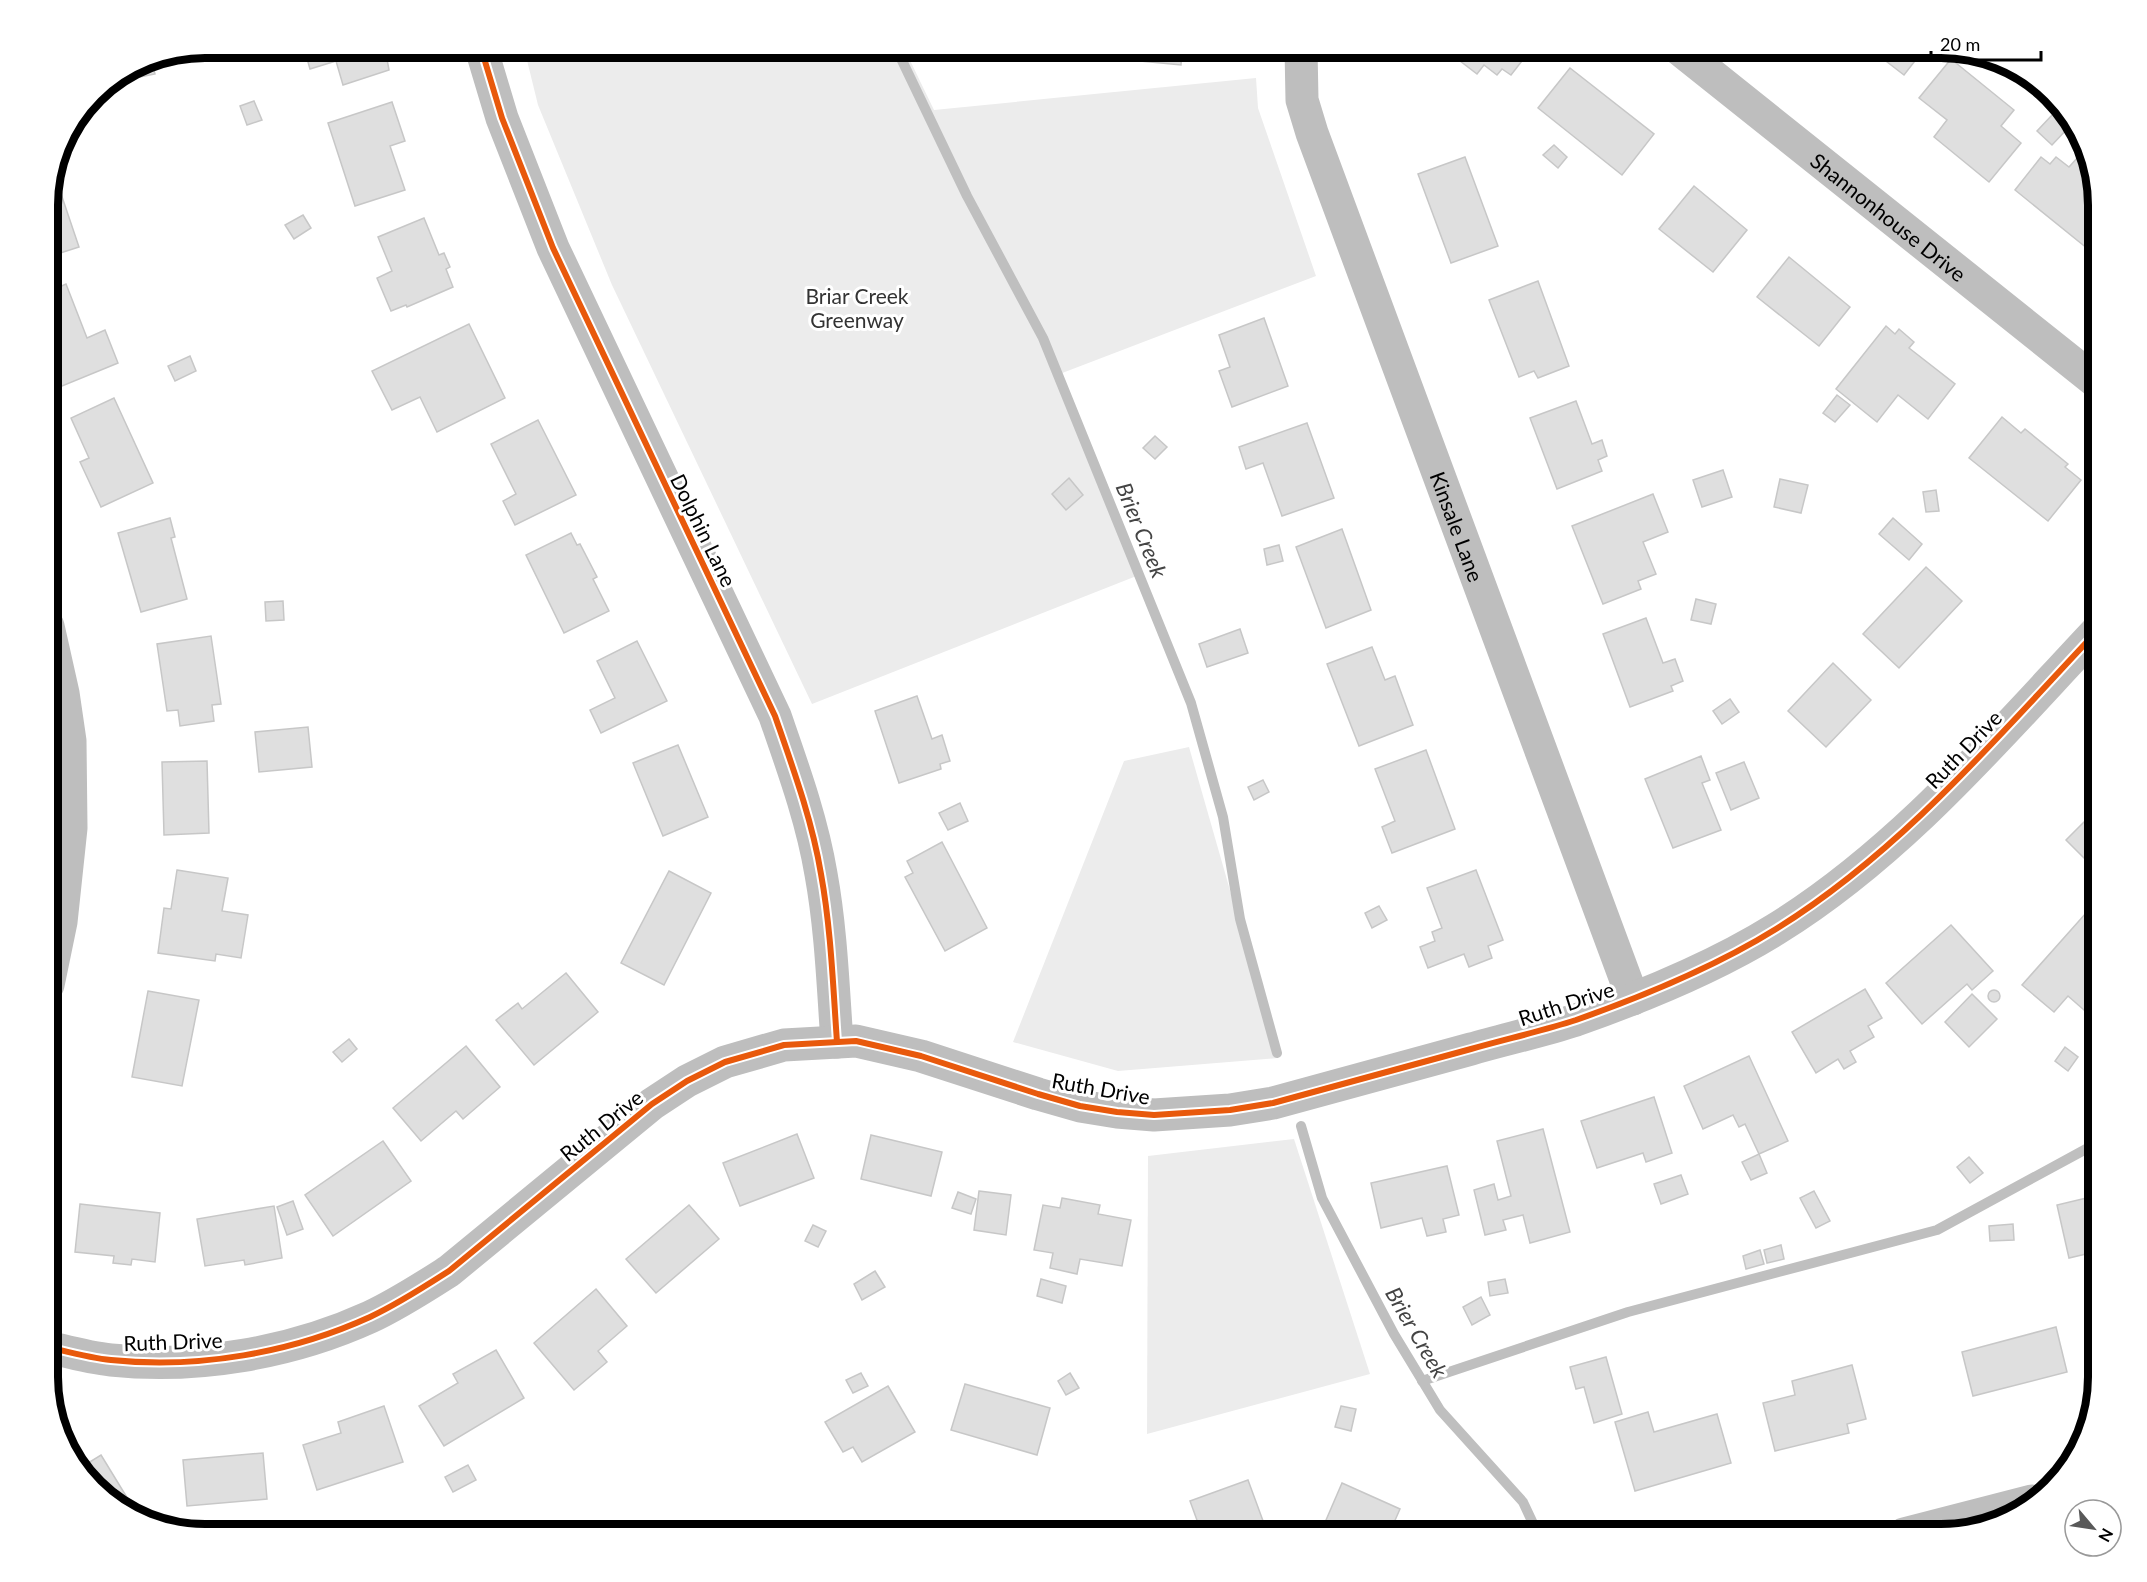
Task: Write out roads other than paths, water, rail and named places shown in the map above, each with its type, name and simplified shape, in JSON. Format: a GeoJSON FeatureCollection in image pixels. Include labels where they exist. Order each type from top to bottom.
{"type":"FeatureCollection","features":[{"type":"Feature","properties":{"kind":"street","name":"Dolphin Lane"},"geometry":{"type":"LineString","coordinates":[[484,58],[501,118],[552,248],[776,716],[802,796],[821,871],[828,921],[837,1042]]}},
{"type":"Feature","properties":{"kind":"street","name":"Kinsale Lane"},"geometry":{"type":"LineString","coordinates":[[1301,58],[1302,99],[1312,134],[1633,999]]}},
{"type":"Feature","properties":{"kind":"street","name":"Shannonhouse Drive"},"geometry":{"type":"LineString","coordinates":[[1691,58],[2088,375]]}},
{"type":"Feature","properties":{"kind":"street","name":"Ruth Drive"},"geometry":{"type":"LineString","coordinates":[[59,1349],[110,1360],[159,1362],[217,1359],[264,1351],[321,1336],[370,1317],[449,1271],[652,1104],[687,1081],[725,1062],[784,1045],[856,1041],[921,1056],[1080,1106],[1154,1115],[1230,1110],[1273,1103],[1573,1020],[1633,999],[1729,956],[1818,901],[1863,867],[1945,792],[2088,641]]}},
{"type":"Feature","properties":{"kind":"street"},"geometry":{"type":"LineString","coordinates":[[59,675],[70,741],[71,828],[59,932]]}},
{"type":"Feature","properties":{"kind":"street"},"geometry":{"type":"LineString","coordinates":[[1943,1524],[2009,1507]]}},
{"type":"Feature","properties":{"kind":"waterway","name":"Brier Creek"},"geometry":{"type":"LineString","coordinates":[[901,58],[967,196],[1043,338],[1191,703],[1223,817],[1240,919],[1277,1053]]}},
{"type":"Feature","properties":{"kind":"waterway","name":"Brier Creek"},"geometry":{"type":"LineString","coordinates":[[1301,1126],[1322,1198],[1394,1334],[1440,1410],[1523,1502],[1533,1524]]}},
{"type":"Feature","properties":{"kind":"waterway"},"geometry":{"type":"LineString","coordinates":[[1422,1381],[1628,1312],[1937,1230],[2088,1148]]}},
{"type":"Feature","properties":{"kind":"park label","name":"Briar Creek Greenway"},"geometry":{"type":"Point","coordinates":[857,307]}}]}
